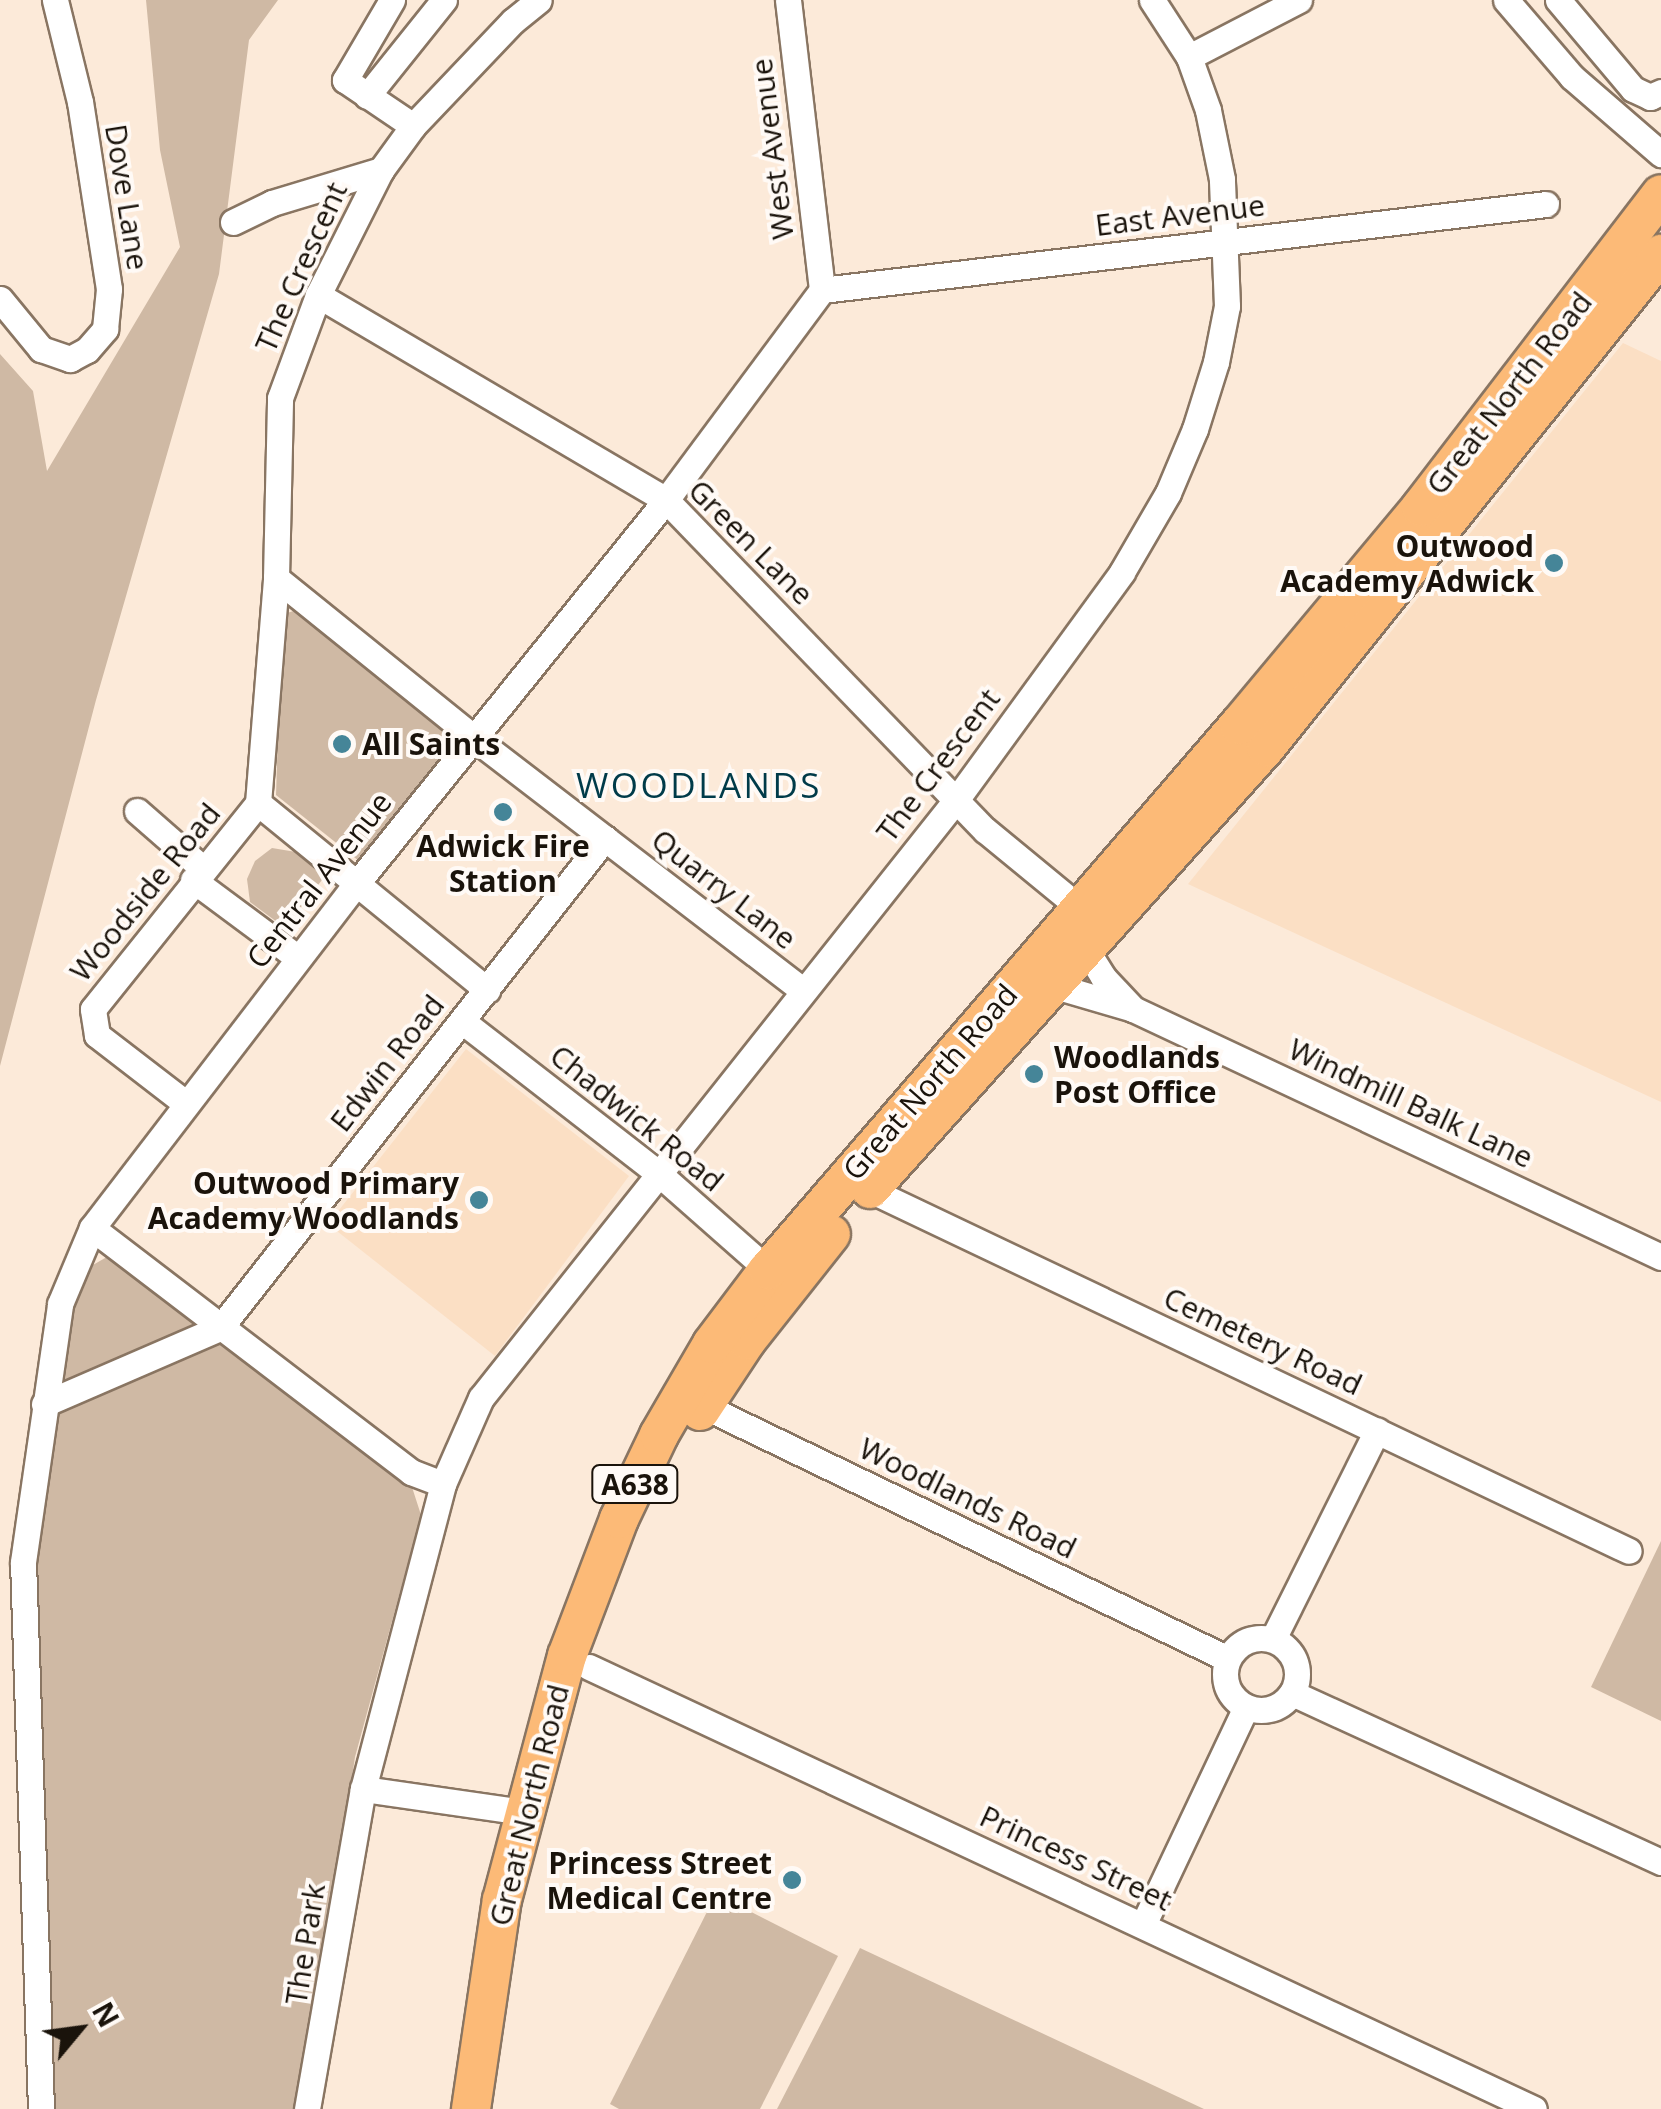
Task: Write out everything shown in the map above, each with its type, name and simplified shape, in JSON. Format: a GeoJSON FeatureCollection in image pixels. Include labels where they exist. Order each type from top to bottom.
{"type":"FeatureCollection","features":[{"type":"Feature","properties":{"kind":"highway","name":"Great North Road"},"geometry":{"type":"LineString","coordinates":[[471,2109],[486,1986],[522,1812],[593,1584],[618,1519],[691,1401],[747,1340],[870,1190],[1088,951],[1278,732],[1650,264],[1661,194]]}},
{"type":"Feature","properties":{"kind":"highway","name":"Great North Road"},"geometry":{"type":"LineString","coordinates":[[494,2109],[529,1887],[589,1667],[712,1344],[768,1270],[1420,507],[1602,274],[1650,264]]}},
{"type":"Feature","properties":{"kind":"street","name":"Dove Lane"},"geometry":{"type":"LineString","coordinates":[[0,299],[41,348],[70,359],[86,350],[106,329],[109,289],[80,102],[55,0]]}},
{"type":"Feature","properties":{"kind":"street"},"geometry":{"type":"LineString","coordinates":[[392,0],[345,80],[413,126]]}},
{"type":"Feature","properties":{"kind":"street"},"geometry":{"type":"LineString","coordinates":[[367,96],[444,0]]}},
{"type":"Feature","properties":{"kind":"street","name":"The Crescent"},"geometry":{"type":"LineString","coordinates":[[258,804],[276,578],[280,398],[318,294],[380,170],[413,126],[513,22],[540,0]]}},
{"type":"Feature","properties":{"kind":"street","name":"West Avenue"},"geometry":{"type":"LineString","coordinates":[[788,0],[822,290]]}},
{"type":"Feature","properties":{"kind":"street","name":"The Crescent"},"geometry":{"type":"LineString","coordinates":[[443,1484],[481,1398],[956,800],[1122,572],[1168,493],[1216,362],[1227,306],[1227,242],[1222,178],[1208,110],[1190,57],[1152,0]]}},
{"type":"Feature","properties":{"kind":"street"},"geometry":{"type":"LineString","coordinates":[[1190,57],[1299,0]]}},
{"type":"Feature","properties":{"kind":"street"},"geometry":{"type":"LineString","coordinates":[[1506,0],[1572,76],[1661,154]]}},
{"type":"Feature","properties":{"kind":"street"},"geometry":{"type":"LineString","coordinates":[[1558,0],[1632,89],[1650,97],[1661,92]]}},
{"type":"Feature","properties":{"kind":"street"},"geometry":{"type":"LineString","coordinates":[[233,222],[272,203],[380,170]]}},
{"type":"Feature","properties":{"kind":"street","name":"East Avenue"},"geometry":{"type":"LineString","coordinates":[[822,290],[1546,204]]}},
{"type":"Feature","properties":{"kind":"street","name":"Central Avenue"},"geometry":{"type":"LineString","coordinates":[[92,1228],[184,1102],[666,500],[822,290]]}},
{"type":"Feature","properties":{"kind":"street","name":"Green Lane"},"geometry":{"type":"LineString","coordinates":[[318,294],[666,500],[956,800],[1080,908]]}},
{"type":"Feature","properties":{"kind":"street","name":"Quarry Lane"},"geometry":{"type":"LineString","coordinates":[[276,578],[474,738],[802,990]]}},
{"type":"Feature","properties":{"kind":"street"},"geometry":{"type":"LineString","coordinates":[[258,804],[487,990]]}},
{"type":"Feature","properties":{"kind":"street","name":"Woodside Road"},"geometry":{"type":"LineString","coordinates":[[184,1102],[97,1035],[94,1009],[198,874],[258,804]]}},
{"type":"Feature","properties":{"kind":"street"},"geometry":{"type":"LineString","coordinates":[[136,811],[198,874],[298,958]]}},
{"type":"Feature","properties":{"kind":"street","name":"Edwin Road"},"geometry":{"type":"LineString","coordinates":[[220,1328],[606,838]]}},
{"type":"Feature","properties":{"kind":"street"},"geometry":{"type":"LineString","coordinates":[[1080,908],[1088,951]]}},
{"type":"Feature","properties":{"kind":"street","name":"Windmill Balk Lane"},"geometry":{"type":"LineString","coordinates":[[1088,951],[1103,977],[1133,1008]]}},
{"type":"Feature","properties":{"kind":"street","name":"Windmill Balk Lane"},"geometry":{"type":"LineString","coordinates":[[1056,986],[1133,1008],[1661,1256]]}},
{"type":"Feature","properties":{"kind":"street","name":"Chadwick Road"},"geometry":{"type":"LineString","coordinates":[[462,1020],[658,1173],[768,1270]]}},
{"type":"Feature","properties":{"kind":"street","name":"Cemetery Road"},"geometry":{"type":"LineString","coordinates":[[870,1190],[1629,1551]]}},
{"type":"Feature","properties":{"kind":"street"},"geometry":{"type":"LineString","coordinates":[[41,2109],[23,1562],[60,1304],[92,1228],[412,1472],[443,1484]]}},
{"type":"Feature","properties":{"kind":"street"},"geometry":{"type":"LineString","coordinates":[[44,1404],[220,1328]]}},
{"type":"Feature","properties":{"kind":"street","name":"Woodlands Road"},"geometry":{"type":"LineString","coordinates":[[691,1401],[1228,1659]]}},
{"type":"Feature","properties":{"kind":"street"},"geometry":{"type":"LineString","coordinates":[[1273,1640],[1377,1430]]}},
{"type":"Feature","properties":{"kind":"street","name":"The Park"},"geometry":{"type":"LineString","coordinates":[[307,2109],[364,1789],[443,1484]]}},
{"type":"Feature","properties":{"kind":"street"},"geometry":{"type":"LineString","coordinates":[[1273,1640],[1284,1646],[1296,1662],[1292,1692],[1277,1707],[1246,1707],[1225,1684],[1228,1659],[1242,1642],[1273,1640]]}},
{"type":"Feature","properties":{"kind":"street","name":"Princess Street"},"geometry":{"type":"LineString","coordinates":[[589,1667],[1534,2109]]}},
{"type":"Feature","properties":{"kind":"street"},"geometry":{"type":"LineString","coordinates":[[1292,1692],[1661,1862]]}},
{"type":"Feature","properties":{"kind":"street"},"geometry":{"type":"LineString","coordinates":[[1143,1925],[1246,1707]]}},
{"type":"Feature","properties":{"kind":"street"},"geometry":{"type":"LineString","coordinates":[[364,1789],[522,1812]]}},
{"type":"Feature","properties":{"kind":"shaded area"},"geometry":{"type":"Polygon","coordinates":[[[146,0],[278,0],[249,40],[219,274],[96,700],[0,1066],[0,354],[33,391],[47,471],[180,247],[160,150],[146,0]]]}},
{"type":"Feature","properties":{"kind":"shaded area","name":"Outwood Academy Adwick"},"geometry":{"type":"Polygon","coordinates":[[[1623,343],[1661,361],[1661,1102],[1188,884],[1623,343]]]}},
{"type":"Feature","properties":{"kind":"shaded area"},"geometry":{"type":"Polygon","coordinates":[[[300,609],[455,738],[359,861],[276,795],[281,635],[287,613],[300,609]]]}},
{"type":"Feature","properties":{"kind":"shaded area"},"geometry":{"type":"Polygon","coordinates":[[[272,848],[296,852],[325,876],[285,928],[250,902],[247,879],[255,861],[272,848]]]}},
{"type":"Feature","properties":{"kind":"shaded area","name":"Outwood Primary Academy Woodlands"},"geometry":{"type":"Polygon","coordinates":[[[466,1049],[629,1176],[495,1356],[328,1224],[466,1049]]]}},
{"type":"Feature","properties":{"kind":"shaded area"},"geometry":{"type":"Polygon","coordinates":[[[112,1254],[411,1484],[421,1515],[355,1757],[315,2027],[296,2109],[49,2109],[34,1566],[69,1311],[86,1269],[112,1254]]]}},
{"type":"Feature","properties":{"kind":"shaded area"},"geometry":{"type":"Polygon","coordinates":[[[1661,1541],[1661,1721],[1591,1687],[1661,1541]]]}},
{"type":"Feature","properties":{"kind":"shaded area"},"geometry":{"type":"Polygon","coordinates":[[[716,1894],[838,1956],[760,2109],[619,2109],[610,2104],[716,1894]]]}},
{"type":"Feature","properties":{"kind":"shaded area"},"geometry":{"type":"Polygon","coordinates":[[[860,1948],[1204,2109],[777,2109],[860,1948]]]}},
{"type":"Feature","properties":{"kind":"place","name":"Outwood Academy Adwick"},"geometry":{"type":"Point","coordinates":[1554,563]}},
{"type":"Feature","properties":{"kind":"place","name":"All Saints"},"geometry":{"type":"Point","coordinates":[342,744]}},
{"type":"Feature","properties":{"kind":"place","name":"Adwick Fire Station"},"geometry":{"type":"Point","coordinates":[503,812]}},
{"type":"Feature","properties":{"kind":"place","name":"Woodlands Post Office"},"geometry":{"type":"Point","coordinates":[1034,1074]}},
{"type":"Feature","properties":{"kind":"place","name":"Outwood Primary Academy Woodlands"},"geometry":{"type":"Point","coordinates":[479,1200]}},
{"type":"Feature","properties":{"kind":"place","name":"Princess Street Medical Centre"},"geometry":{"type":"Point","coordinates":[792,1880]}},
{"type":"Feature","properties":{"kind":"district","name":"WOODLANDS"},"geometry":{"type":"Point","coordinates":[699,785]}}]}
